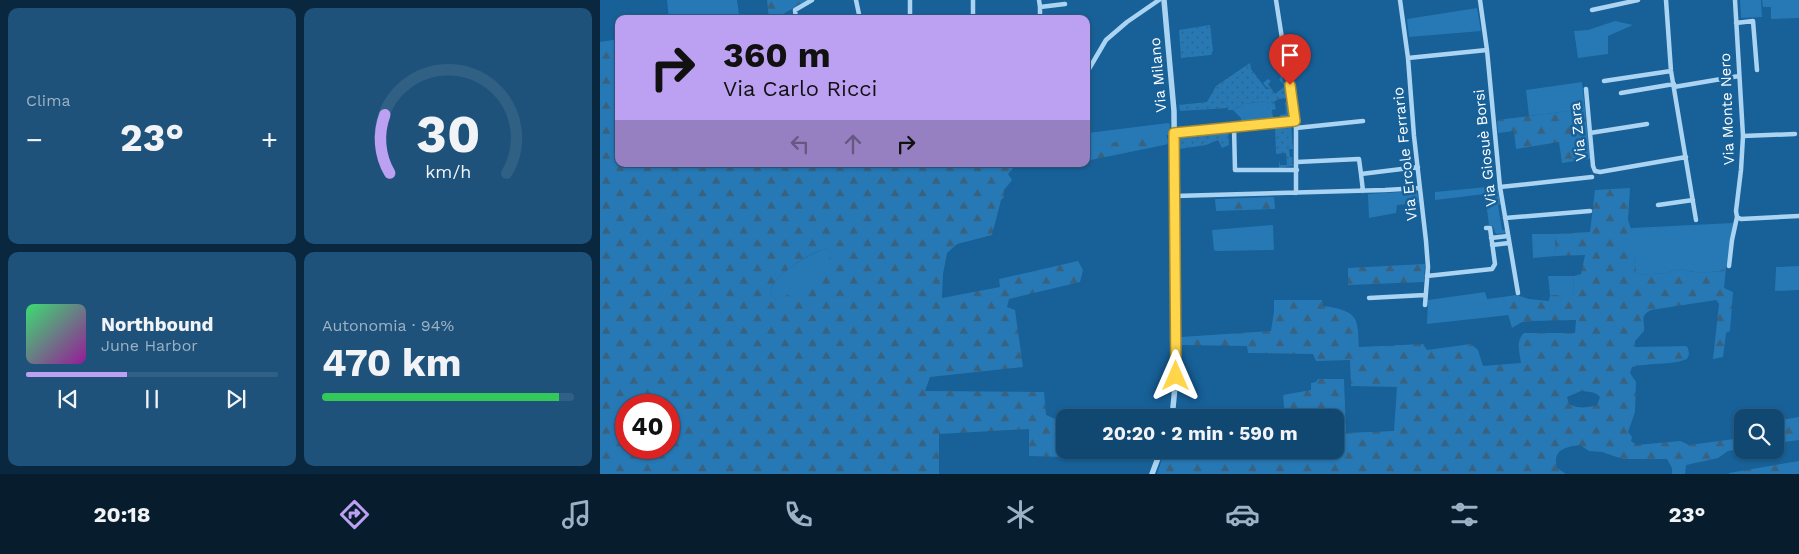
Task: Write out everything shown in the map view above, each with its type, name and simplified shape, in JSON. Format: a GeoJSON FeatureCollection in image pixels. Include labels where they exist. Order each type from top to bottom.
{"type":"FeatureCollection","features":[{"type":"Feature","properties":{"kind":"street"},"geometry":{"type":"LineString","coordinates":[[796,15],[795,10],[812,0]]}},
{"type":"Feature","properties":{"kind":"street"},"geometry":{"type":"LineString","coordinates":[[856,0],[859,15]]}},
{"type":"Feature","properties":{"kind":"street"},"geometry":{"type":"LineString","coordinates":[[910,0],[910,15]]}},
{"type":"Feature","properties":{"kind":"street"},"geometry":{"type":"LineString","coordinates":[[972,0],[973,15]]}},
{"type":"Feature","properties":{"kind":"street"},"geometry":{"type":"LineString","coordinates":[[1039,0],[1040,15]]}},
{"type":"Feature","properties":{"kind":"street"},"geometry":{"type":"LineString","coordinates":[[1090,67],[1106,40],[1159,0]]}},
{"type":"Feature","properties":{"kind":"street","name":"Via Milano"},"geometry":{"type":"LineString","coordinates":[[1164,0],[1173,86],[1176,376],[1173,409]]}},
{"type":"Feature","properties":{"kind":"street"},"geometry":{"type":"LineString","coordinates":[[1276,0],[1296,128],[1296,193]]}},
{"type":"Feature","properties":{"kind":"street","name":"Via Ercole Ferrario"},"geometry":{"type":"LineString","coordinates":[[1400,0],[1408,58],[1426,240],[1427,276],[1425,306]]}},
{"type":"Feature","properties":{"kind":"street","name":"Via Giosuè Borsi"},"geometry":{"type":"LineString","coordinates":[[1480,0],[1487,50],[1500,187],[1518,294]]}},
{"type":"Feature","properties":{"kind":"street"},"geometry":{"type":"LineString","coordinates":[[1592,10],[1638,0]]}},
{"type":"Feature","properties":{"kind":"street"},"geometry":{"type":"LineString","coordinates":[[1666,0],[1671,71],[1696,220]]}},
{"type":"Feature","properties":{"kind":"street","name":"Via Monte Nero"},"geometry":{"type":"LineString","coordinates":[[1729,266],[1737,217],[1736,211],[1742,170],[1743,136],[1735,0]]}},
{"type":"Feature","properties":{"kind":"street"},"geometry":{"type":"LineString","coordinates":[[1040,7],[1065,4]]}},
{"type":"Feature","properties":{"kind":"street"},"geometry":{"type":"LineString","coordinates":[[1736,23],[1753,21],[1758,70]]}},
{"type":"Feature","properties":{"kind":"street"},"geometry":{"type":"LineString","coordinates":[[1408,58],[1487,50]]}},
{"type":"Feature","properties":{"kind":"street"},"geometry":{"type":"LineString","coordinates":[[1604,82],[1671,71]]}},
{"type":"Feature","properties":{"kind":"street"},"geometry":{"type":"LineString","coordinates":[[1621,94],[1740,76]]}},
{"type":"Feature","properties":{"kind":"street","name":"Via Zara"},"geometry":{"type":"LineString","coordinates":[[1586,89],[1595,171],[1686,157]]}},
{"type":"Feature","properties":{"kind":"street"},"geometry":{"type":"LineString","coordinates":[[1296,128],[1363,120]]}},
{"type":"Feature","properties":{"kind":"street"},"geometry":{"type":"LineString","coordinates":[[1174,133],[1295,121]]}},
{"type":"Feature","properties":{"kind":"street"},"geometry":{"type":"LineString","coordinates":[[1590,133],[1647,124]]}},
{"type":"Feature","properties":{"kind":"street"},"geometry":{"type":"LineString","coordinates":[[1234,127],[1235,170],[1297,170]]}},
{"type":"Feature","properties":{"kind":"street"},"geometry":{"type":"LineString","coordinates":[[1743,136],[1795,134]]}},
{"type":"Feature","properties":{"kind":"street"},"geometry":{"type":"LineString","coordinates":[[1297,162],[1359,159],[1363,191]]}},
{"type":"Feature","properties":{"kind":"street"},"geometry":{"type":"LineString","coordinates":[[1361,174],[1418,167]]}},
{"type":"Feature","properties":{"kind":"street"},"geometry":{"type":"LineString","coordinates":[[1500,187],[1592,177]]}},
{"type":"Feature","properties":{"kind":"street"},"geometry":{"type":"LineString","coordinates":[[1174,196],[1420,188]]}},
{"type":"Feature","properties":{"kind":"street"},"geometry":{"type":"LineString","coordinates":[[1658,205],[1693,200]]}},
{"type":"Feature","properties":{"kind":"street"},"geometry":{"type":"LineString","coordinates":[[1505,218],[1590,210]]}},
{"type":"Feature","properties":{"kind":"street"},"geometry":{"type":"LineString","coordinates":[[1737,217],[1741,220],[1799,216]]}},
{"type":"Feature","properties":{"kind":"street"},"geometry":{"type":"LineString","coordinates":[[1427,276],[1492,269],[1495,264],[1490,228],[1486,228]]}},
{"type":"Feature","properties":{"kind":"street"},"geometry":{"type":"LineString","coordinates":[[1491,238],[1508,236]]}},
{"type":"Feature","properties":{"kind":"street"},"geometry":{"type":"LineString","coordinates":[[1492,245],[1509,242]]}},
{"type":"Feature","properties":{"kind":"street"},"geometry":{"type":"LineString","coordinates":[[1369,298],[1425,295]]}},
{"type":"Feature","properties":{"kind":"street"},"geometry":{"type":"LineString","coordinates":[[1152,474],[1158,459]]}},
{"type":"Feature","properties":{"kind":"green space"},"geometry":{"type":"Polygon","coordinates":[[[667,0],[737,0],[739,14],[733,15],[669,15],[667,0]]]}},
{"type":"Feature","properties":{"kind":"green space"},"geometry":{"type":"Polygon","coordinates":[[[767,0],[807,0],[782,15],[769,15],[767,0]]]}},
{"type":"Feature","properties":{"kind":"green space"},"geometry":{"type":"Polygon","coordinates":[[[1740,0],[1761,0],[1762,17],[1741,18],[1740,0]]]}},
{"type":"Feature","properties":{"kind":"green space"},"geometry":{"type":"Polygon","coordinates":[[[1762,0],[1799,0],[1799,18],[1771,19],[1771,7],[1763,7],[1762,0]]]}},
{"type":"Feature","properties":{"kind":"green space"},"geometry":{"type":"Polygon","coordinates":[[[1477,8],[1481,31],[1409,37],[1407,19],[1477,8]]]}},
{"type":"Feature","properties":{"kind":"green space"},"geometry":{"type":"Polygon","coordinates":[[[1615,21],[1633,25],[1608,36],[1608,54],[1578,58],[1574,31],[1588,30],[1615,21]]]}},
{"type":"Feature","properties":{"kind":"green space"},"geometry":{"type":"Polygon","coordinates":[[[1210,25],[1213,51],[1211,55],[1181,58],[1179,30],[1210,25]]]}},
{"type":"Feature","properties":{"kind":"green space"},"geometry":{"type":"Polygon","coordinates":[[[615,40],[615,167],[1014,167],[1008,174],[1012,180],[1004,190],[1004,197],[1001,200],[992,235],[957,244],[947,253],[943,274],[942,298],[1000,287],[999,279],[1078,261],[1083,270],[1080,282],[1009,299],[1007,307],[1015,310],[1023,367],[930,377],[925,391],[1044,392],[1046,415],[1056,419],[1056,457],[1029,456],[1029,429],[939,434],[939,474],[600,474],[600,42],[615,40]],[[826,249],[803,259],[781,275],[775,282],[771,288],[772,296],[776,300],[789,294],[831,256],[831,253],[826,249]]]}},
{"type":"Feature","properties":{"kind":"green space"},"geometry":{"type":"Polygon","coordinates":[[[1250,63],[1251,69],[1266,89],[1271,89],[1267,88],[1263,83],[1268,79],[1271,81],[1268,84],[1275,94],[1285,86],[1279,80],[1281,77],[1276,68],[1280,63],[1283,82],[1286,82],[1289,98],[1278,99],[1274,102],[1276,109],[1272,110],[1273,117],[1280,117],[1280,115],[1286,114],[1285,102],[1290,103],[1291,117],[1270,120],[1267,101],[1244,104],[1233,110],[1228,110],[1228,108],[1180,111],[1179,105],[1207,102],[1216,86],[1250,63]]]}},
{"type":"Feature","properties":{"kind":"green space"},"geometry":{"type":"Polygon","coordinates":[[[1582,82],[1585,109],[1529,116],[1526,90],[1582,82]]]}},
{"type":"Feature","properties":{"kind":"green space"},"geometry":{"type":"Polygon","coordinates":[[[1267,101],[1272,122],[1241,125],[1241,118],[1233,110],[1244,104],[1267,101]]]}},
{"type":"Feature","properties":{"kind":"green space"},"geometry":{"type":"Polygon","coordinates":[[[1585,109],[1590,159],[1562,163],[1559,142],[1516,149],[1514,131],[1498,133],[1497,120],[1585,109]]]}},
{"type":"Feature","properties":{"kind":"green space"},"geometry":{"type":"Polygon","coordinates":[[[1170,124],[1169,135],[1090,146],[1090,133],[1170,124]]]}},
{"type":"Feature","properties":{"kind":"green space"},"geometry":{"type":"Polygon","coordinates":[[[1291,124],[1293,149],[1289,149],[1293,166],[1279,168],[1279,160],[1280,165],[1287,165],[1286,153],[1276,154],[1275,126],[1291,124]]]}},
{"type":"Feature","properties":{"kind":"green space"},"geometry":{"type":"Polygon","coordinates":[[[1228,130],[1229,145],[1222,148],[1218,140],[1206,145],[1179,149],[1179,137],[1182,135],[1228,130]]]}},
{"type":"Feature","properties":{"kind":"green space"},"geometry":{"type":"Polygon","coordinates":[[[1166,134],[1169,144],[1090,160],[1090,146],[1166,134]]]}},
{"type":"Feature","properties":{"kind":"green space"},"geometry":{"type":"Polygon","coordinates":[[[1497,186],[1502,230],[1505,230],[1505,233],[1496,234],[1493,227],[1489,225],[1485,194],[1435,200],[1435,192],[1497,186]]]}},
{"type":"Feature","properties":{"kind":"green space"},"geometry":{"type":"Polygon","coordinates":[[[1630,188],[1628,220],[1632,232],[1636,275],[1666,273],[1677,269],[1701,273],[1720,271],[1726,268],[1724,288],[1733,292],[1730,331],[1726,333],[1723,357],[1713,359],[1719,304],[1716,300],[1651,310],[1645,314],[1643,319],[1644,331],[1635,341],[1635,347],[1686,346],[1689,354],[1687,359],[1680,361],[1632,367],[1630,373],[1636,382],[1635,412],[1628,432],[1632,437],[1631,441],[1637,445],[1680,441],[1689,445],[1734,439],[1734,450],[1728,451],[1718,458],[1686,465],[1685,474],[1672,474],[1672,468],[1667,459],[1623,459],[1602,452],[1589,451],[1580,445],[1565,448],[1556,457],[1557,468],[1566,474],[1157,474],[1162,459],[1344,459],[1344,409],[1284,409],[1283,395],[1311,390],[1311,383],[1316,382],[1318,379],[1344,379],[1346,433],[1394,431],[1397,387],[1351,386],[1350,360],[1316,361],[1313,354],[1248,353],[1247,346],[1180,345],[1181,337],[1271,331],[1274,300],[1322,300],[1323,306],[1350,313],[1353,316],[1358,329],[1359,347],[1423,344],[1427,350],[1471,344],[1478,350],[1483,366],[1521,363],[1519,344],[1524,333],[1575,333],[1576,320],[1522,322],[1512,328],[1503,297],[1516,295],[1529,299],[1549,301],[1550,295],[1573,295],[1574,276],[1581,274],[1585,255],[1556,256],[1555,234],[1590,232],[1595,190],[1630,188]],[[1581,391],[1567,397],[1569,404],[1576,407],[1597,405],[1600,397],[1594,393],[1581,391]]]}},
{"type":"Feature","properties":{"kind":"green space"},"geometry":{"type":"Polygon","coordinates":[[[1417,191],[1419,203],[1397,205],[1396,213],[1369,218],[1368,194],[1417,191]]]}},
{"type":"Feature","properties":{"kind":"green space"},"geometry":{"type":"Polygon","coordinates":[[[1274,197],[1275,209],[1216,211],[1215,199],[1274,197]]]}},
{"type":"Feature","properties":{"kind":"green space"},"geometry":{"type":"Polygon","coordinates":[[[1733,223],[1726,268],[1720,271],[1701,273],[1677,269],[1666,273],[1636,275],[1631,228],[1733,223]]]}},
{"type":"Feature","properties":{"kind":"green space"},"geometry":{"type":"Polygon","coordinates":[[[1273,225],[1274,250],[1214,250],[1212,230],[1273,225]]]}},
{"type":"Feature","properties":{"kind":"green space"},"geometry":{"type":"Polygon","coordinates":[[[1532,234],[1555,234],[1556,256],[1533,258],[1532,234]]]}},
{"type":"Feature","properties":{"kind":"green space"},"geometry":{"type":"Polygon","coordinates":[[[826,249],[832,256],[806,282],[783,298],[776,300],[772,296],[771,288],[781,276],[802,259],[826,249]]]}},
{"type":"Feature","properties":{"kind":"green space"},"geometry":{"type":"Polygon","coordinates":[[[1425,264],[1424,282],[1348,285],[1348,268],[1425,264]]]}},
{"type":"Feature","properties":{"kind":"green space"},"geometry":{"type":"Polygon","coordinates":[[[1799,266],[1799,290],[1775,291],[1776,267],[1799,266]]]}},
{"type":"Feature","properties":{"kind":"green space"},"geometry":{"type":"Polygon","coordinates":[[[1548,276],[1574,276],[1573,295],[1550,295],[1548,276]]]}},
{"type":"Feature","properties":{"kind":"green space"},"geometry":{"type":"Polygon","coordinates":[[[1485,292],[1487,299],[1503,297],[1509,315],[1427,324],[1428,300],[1485,292]]]}},
{"type":"Feature","properties":{"kind":"green space"},"geometry":{"type":"Polygon","coordinates":[[[1799,417],[1799,440],[1784,442],[1784,420],[1799,417]]]}},
{"type":"Feature","properties":{"kind":"green space"},"geometry":{"type":"Polygon","coordinates":[[[1799,461],[1799,474],[1729,474],[1729,473],[1799,461]]]}},
{"type":"Feature","properties":{"kind":"route"},"geometry":{"type":"LineString","coordinates":[[1176,376],[1174,133],[1295,121],[1290,85]]}}]}
